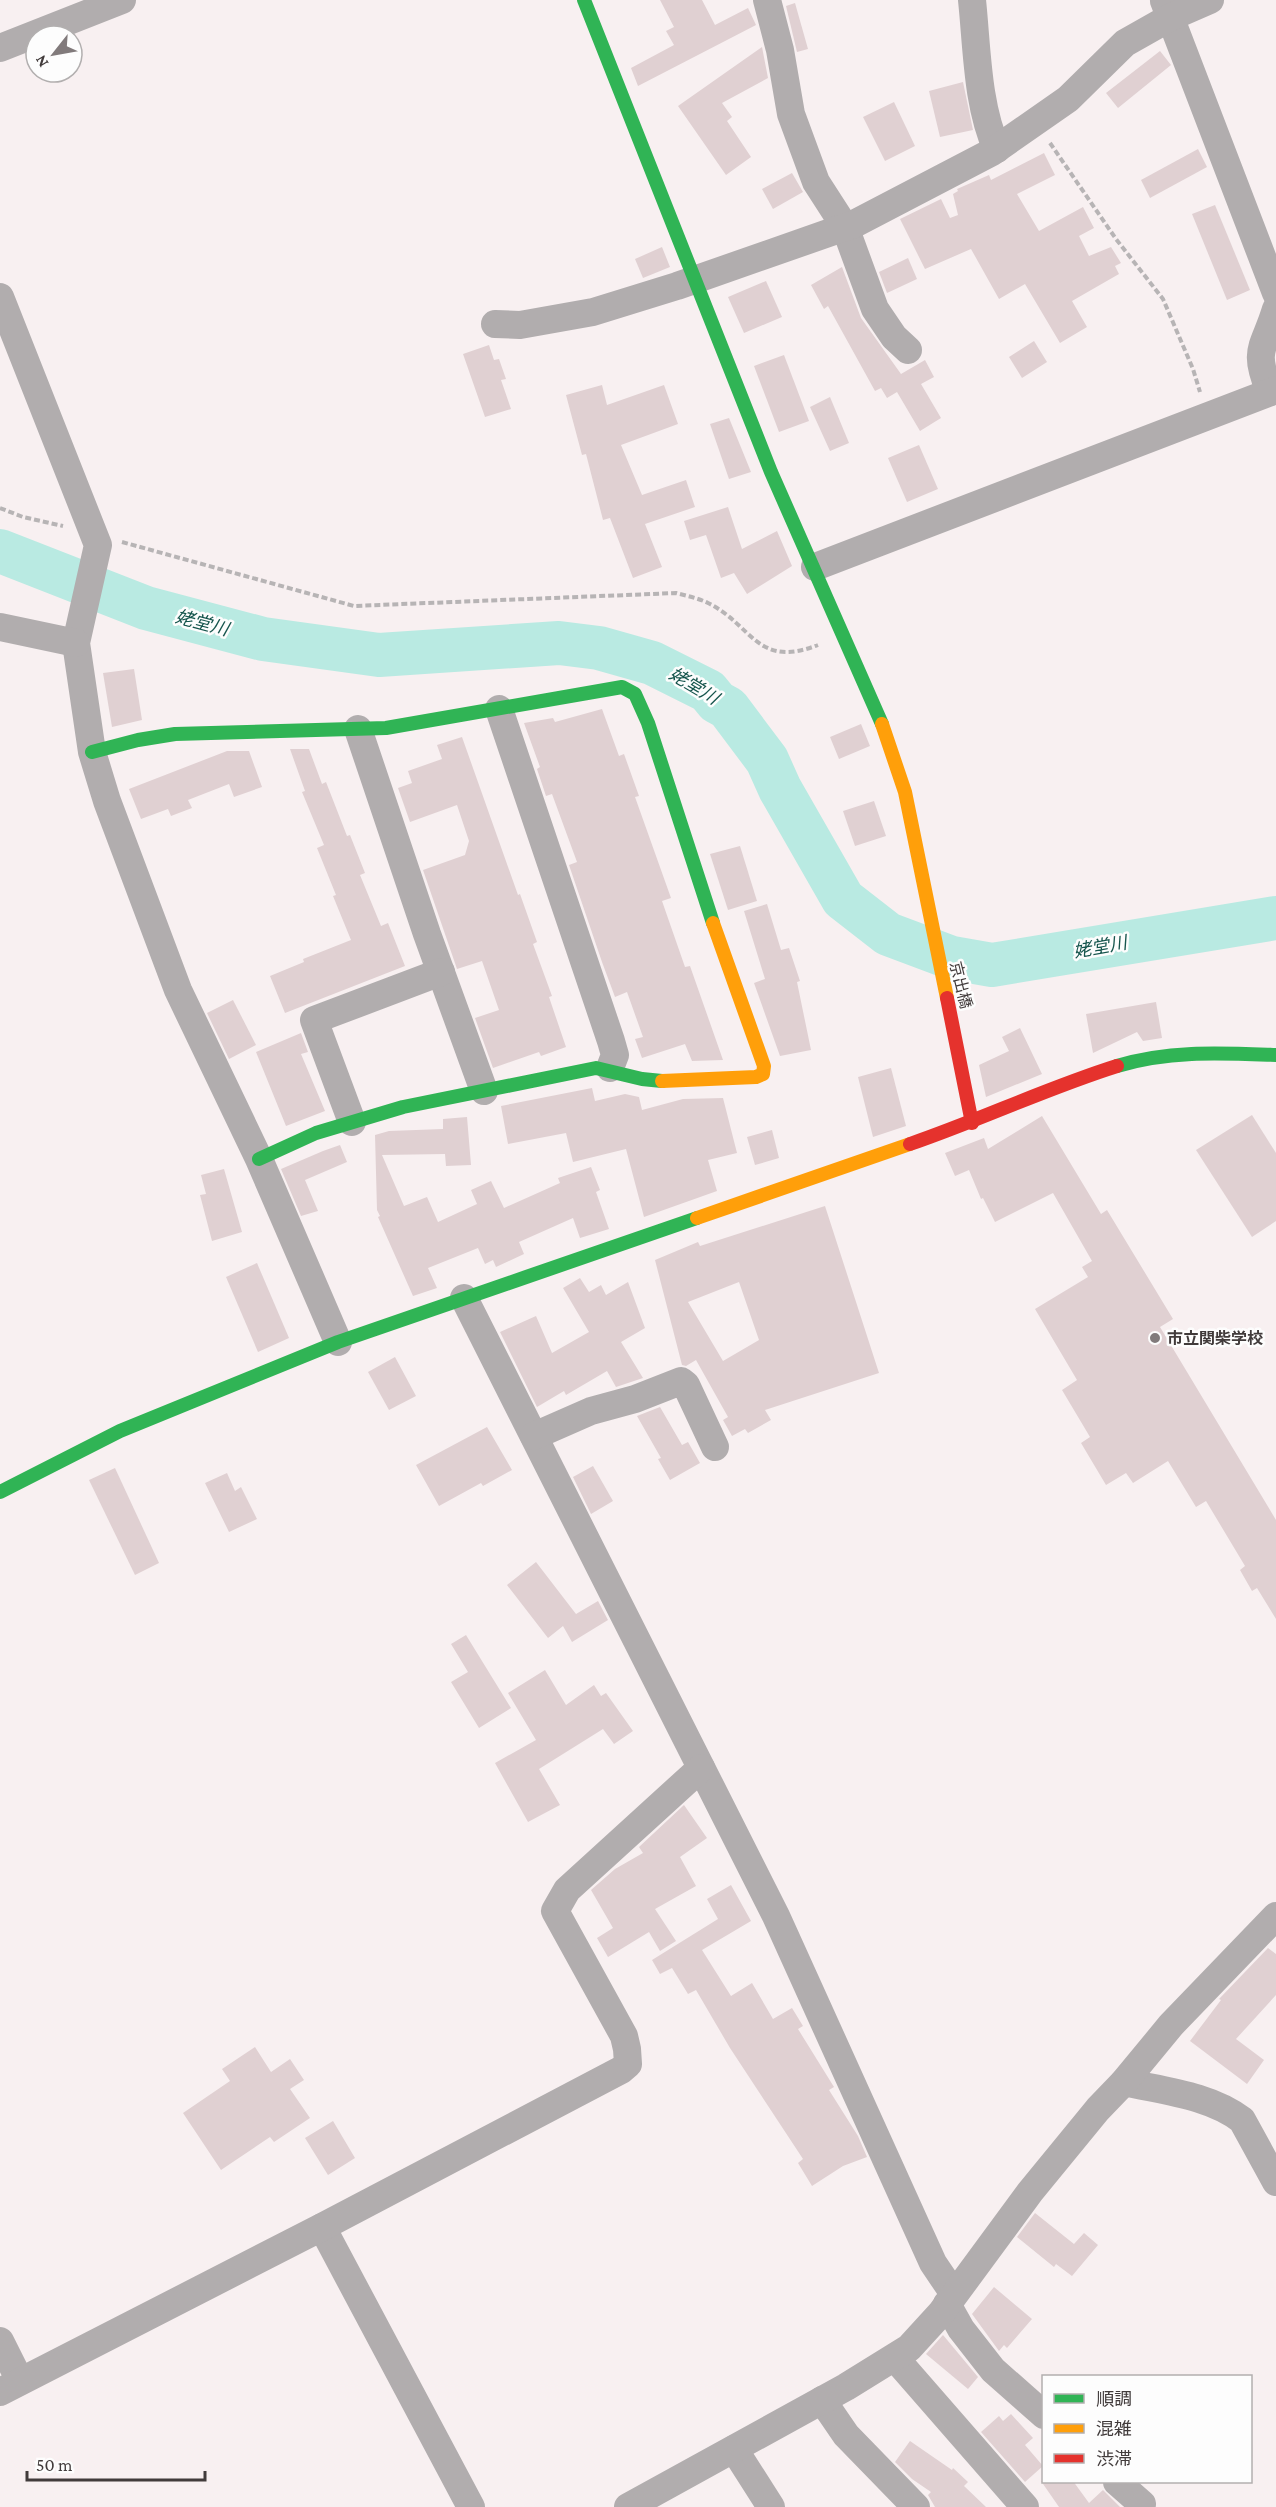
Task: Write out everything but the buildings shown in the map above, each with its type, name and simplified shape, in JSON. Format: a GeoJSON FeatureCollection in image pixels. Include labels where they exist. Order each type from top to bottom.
{"type":"FeatureCollection","features":[{"type":"Feature","properties":{"kind":"street"},"geometry":{"type":"LineString","coordinates":[[0,48],[122,0]]}},
{"type":"Feature","properties":{"kind":"street","name":"京出橋"},"geometry":{"type":"LineString","coordinates":[[584,0],[771,472],[815,567],[889,739],[905,792],[936,954],[954,1024],[972,1123]]}},
{"type":"Feature","properties":{"kind":"street"},"geometry":{"type":"LineString","coordinates":[[767,0],[780,50],[791,114],[816,182],[845,227],[875,309],[894,337],[908,350]]}},
{"type":"Feature","properties":{"kind":"street"},"geometry":{"type":"LineString","coordinates":[[972,0],[983,102],[988,130],[997,148]]}},
{"type":"Feature","properties":{"kind":"street"},"geometry":{"type":"LineString","coordinates":[[495,324],[520,325],[593,312],[845,227],[997,148],[1068,99],[1125,43],[1168,8],[1210,0]]}},
{"type":"Feature","properties":{"kind":"street"},"geometry":{"type":"LineString","coordinates":[[1168,8],[1276,293]]}},
{"type":"Feature","properties":{"kind":"street"},"geometry":{"type":"LineString","coordinates":[[0,297],[96,539],[78,636],[92,752],[107,801],[178,990],[259,1159],[338,1342]]}},
{"type":"Feature","properties":{"kind":"street"},"geometry":{"type":"LineString","coordinates":[[815,567],[1273,391],[1260,368],[1259,351],[1276,309]]}},
{"type":"Feature","properties":{"kind":"street"},"geometry":{"type":"LineString","coordinates":[[6,634],[78,636]]}},
{"type":"Feature","properties":{"kind":"street"},"geometry":{"type":"LineString","coordinates":[[92,752],[138,740],[175,734],[386,728],[622,687],[635,694],[648,723],[720,945],[764,1066],[763,1074],[756,1077],[648,1080],[623,1074],[610,1068],[596,1068],[403,1107],[316,1133],[259,1159]]}},
{"type":"Feature","properties":{"kind":"street"},"geometry":{"type":"LineString","coordinates":[[499,709],[611,1041],[615,1055],[610,1068]]}},
{"type":"Feature","properties":{"kind":"street"},"geometry":{"type":"LineString","coordinates":[[358,729],[484,1091]]}},
{"type":"Feature","properties":{"kind":"street"},"geometry":{"type":"LineString","coordinates":[[352,1122],[314,1020],[441,972]]}},
{"type":"Feature","properties":{"kind":"street"},"geometry":{"type":"LineString","coordinates":[[0,1492],[120,1431],[338,1342],[972,1123],[1086,1076],[1124,1064],[1201,1052],[1276,1055]]}},
{"type":"Feature","properties":{"kind":"street"},"geometry":{"type":"LineString","coordinates":[[464,1298],[776,1916],[950,2299],[961,2329],[993,2370],[1042,2413]]}},
{"type":"Feature","properties":{"kind":"street"},"geometry":{"type":"LineString","coordinates":[[534,1436],[591,1411],[635,1399],[681,1381],[686,1386],[715,1447]]}},
{"type":"Feature","properties":{"kind":"street"},"geometry":{"type":"LineString","coordinates":[[0,2342],[10,2386],[322,2227],[604,2079],[628,2064],[624,2036],[555,1911],[567,1890],[701,1768]]}},
{"type":"Feature","properties":{"kind":"street"},"geometry":{"type":"LineString","coordinates":[[628,2507],[895,2358],[921,2337],[1030,2192],[1098,2109],[1124,2082],[1171,2025],[1276,1916]]}},
{"type":"Feature","properties":{"kind":"street"},"geometry":{"type":"LineString","coordinates":[[1124,2082],[1218,2104],[1232,2113],[1242,2120],[1276,2182]]}},
{"type":"Feature","properties":{"kind":"street"},"geometry":{"type":"LineString","coordinates":[[322,2227],[471,2507]]}},
{"type":"Feature","properties":{"kind":"street"},"geometry":{"type":"LineString","coordinates":[[895,2358],[1025,2507]]}},
{"type":"Feature","properties":{"kind":"street"},"geometry":{"type":"LineString","coordinates":[[822,2400],[846,2435],[916,2507]]}},
{"type":"Feature","properties":{"kind":"street"},"geometry":{"type":"LineString","coordinates":[[734,2449],[771,2507]]}},
{"type":"Feature","properties":{"kind":"street"},"geometry":{"type":"LineString","coordinates":[[1119,2483],[1142,2504]]}},
{"type":"Feature","properties":{"kind":"path"},"geometry":{"type":"LineString","coordinates":[[1036,121],[1116,239],[1163,299],[1193,369],[1207,415]]}},
{"type":"Feature","properties":{"kind":"path"},"geometry":{"type":"LineString","coordinates":[[0,508],[96,539],[354,606],[676,593],[708,603],[723,613],[749,637],[776,652],[798,653],[844,635]]}},
{"type":"Feature","properties":{"kind":"waterway","name":"姥堂川"},"geometry":{"type":"LineString","coordinates":[[0,551],[146,608],[263,639],[379,655],[559,643],[599,648],[652,663],[708,691],[717,702],[728,708],[767,760],[780,789],[843,899],[888,934],[952,958],[992,965],[1276,918]]}},
{"type":"Feature","properties":{"kind":"traffic: fast"},"geometry":{"type":"LineString","coordinates":[[584,0],[771,472],[882,724]]}},
{"type":"Feature","properties":{"kind":"traffic: fast"},"geometry":{"type":"LineString","coordinates":[[92,752],[138,740],[175,734],[386,728],[622,687],[635,694],[648,723],[713,923]]}},
{"type":"Feature","properties":{"kind":"traffic: fast"},"geometry":{"type":"LineString","coordinates":[[1117,1066],[1176,1055],[1216,1053],[1276,1055]]}},
{"type":"Feature","properties":{"kind":"traffic: fast"},"geometry":{"type":"LineString","coordinates":[[259,1159],[316,1133],[403,1107],[596,1068],[642,1079],[662,1081]]}},
{"type":"Feature","properties":{"kind":"traffic: fast"},"geometry":{"type":"LineString","coordinates":[[0,1492],[120,1431],[338,1342],[697,1218]]}},
{"type":"Feature","properties":{"kind":"traffic: slow"},"geometry":{"type":"LineString","coordinates":[[882,724],[905,792],[947,998]]}},
{"type":"Feature","properties":{"kind":"traffic: slow"},"geometry":{"type":"LineString","coordinates":[[662,1081],[756,1077],[763,1074],[764,1066],[713,923]]}},
{"type":"Feature","properties":{"kind":"traffic: slow"},"geometry":{"type":"LineString","coordinates":[[697,1218],[910,1144]]}},
{"type":"Feature","properties":{"kind":"traffic: jam"},"geometry":{"type":"LineString","coordinates":[[947,998],[972,1123]]}},
{"type":"Feature","properties":{"kind":"traffic: jam"},"geometry":{"type":"LineString","coordinates":[[910,1144],[1117,1066]]}},
{"type":"Feature","properties":{"kind":"place","name":"市立関柴学校"},"geometry":{"type":"Point","coordinates":[1155,1338]}}]}
